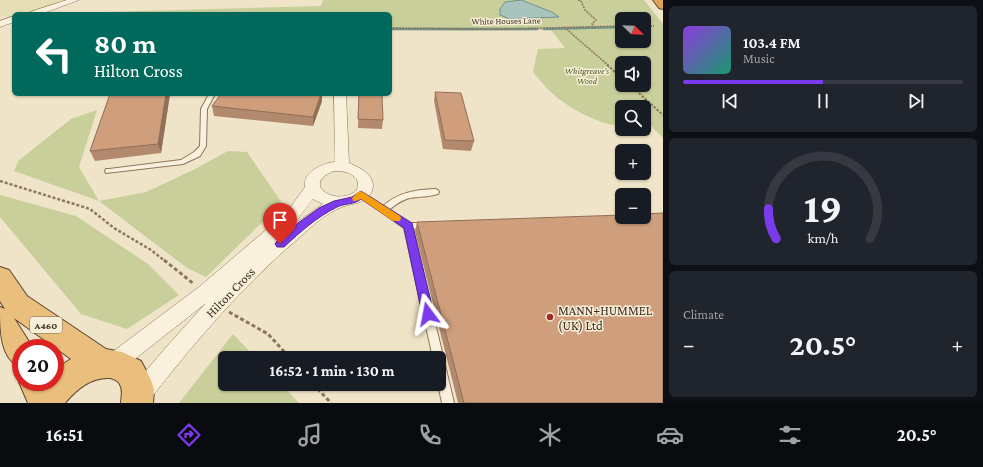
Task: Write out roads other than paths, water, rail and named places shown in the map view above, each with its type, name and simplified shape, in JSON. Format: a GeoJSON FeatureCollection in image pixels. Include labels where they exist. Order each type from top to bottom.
{"type":"FeatureCollection","features":[{"type":"Feature","properties":{"kind":"highway"},"geometry":{"type":"LineString","coordinates":[[659,0],[663,5]]}},
{"type":"Feature","properties":{"kind":"highway","name":"A460"},"geometry":{"type":"LineString","coordinates":[[0,278],[18,304],[68,342],[107,363]]}},
{"type":"Feature","properties":{"kind":"highway"},"geometry":{"type":"LineString","coordinates":[[0,320],[12,339]]}},
{"type":"Feature","properties":{"kind":"highway"},"geometry":{"type":"LineString","coordinates":[[39,391],[45,403],[53,392],[71,376],[90,365],[107,363],[124,367],[130,371],[137,386],[138,400]]}},
{"type":"Feature","properties":{"kind":"street"},"geometry":{"type":"LineString","coordinates":[[38,12],[75,0]]}},
{"type":"Feature","properties":{"kind":"street"},"geometry":{"type":"LineString","coordinates":[[0,24],[12,21]]}},
{"type":"Feature","properties":{"kind":"street"},"geometry":{"type":"LineString","coordinates":[[340,96],[342,166],[356,170],[364,179],[366,186],[361,194]]}},
{"type":"Feature","properties":{"kind":"street","name":"Hilton Cross"},"geometry":{"type":"LineString","coordinates":[[138,400],[211,299],[292,216],[312,189],[312,183],[315,176],[320,171],[332,167],[342,166]]}},
{"type":"Feature","properties":{"kind":"street"},"geometry":{"type":"LineString","coordinates":[[312,189],[322,199],[337,203]]}},
{"type":"Feature","properties":{"kind":"street","name":"Hilton Cross"},"geometry":{"type":"LineString","coordinates":[[107,363],[173,319],[211,299],[322,211],[337,203],[354,200],[361,194]]}},
{"type":"Feature","properties":{"kind":"lane"},"geometry":{"type":"LineString","coordinates":[[109,171],[183,162],[197,154],[203,146],[204,109],[211,96]]}},
{"type":"Feature","properties":{"kind":"lane"},"geometry":{"type":"LineString","coordinates":[[384,210],[396,199],[415,192],[435,192]]}},
{"type":"Feature","properties":{"kind":"lane"},"geometry":{"type":"LineString","coordinates":[[361,194],[408,226],[432,225]]}},
{"type":"Feature","properties":{"kind":"lane"},"geometry":{"type":"LineString","coordinates":[[408,226],[436,351]]}},
{"type":"Feature","properties":{"kind":"lane"},"geometry":{"type":"LineString","coordinates":[[445,391],[448,403]]}},
{"type":"Feature","properties":{"kind":"water"},"geometry":{"type":"Polygon","coordinates":[[[521,0],[552,12],[559,17],[510,19],[500,15],[500,9],[505,2],[521,0]]]}},
{"type":"Feature","properties":{"kind":"waterway"},"geometry":{"type":"LineString","coordinates":[[544,29],[615,27]]}},
{"type":"Feature","properties":{"kind":"waterway"},"geometry":{"type":"LineString","coordinates":[[392,29],[537,29]]}},
{"type":"Feature","properties":{"kind":"place","name":"MANN+HUMMEL (UK) Ltd"},"geometry":{"type":"Point","coordinates":[550,317]}},
{"type":"Feature","properties":{"kind":"park label","name":"Whitgreave's Wood"},"geometry":{"type":"Point","coordinates":[587,76]}}]}
